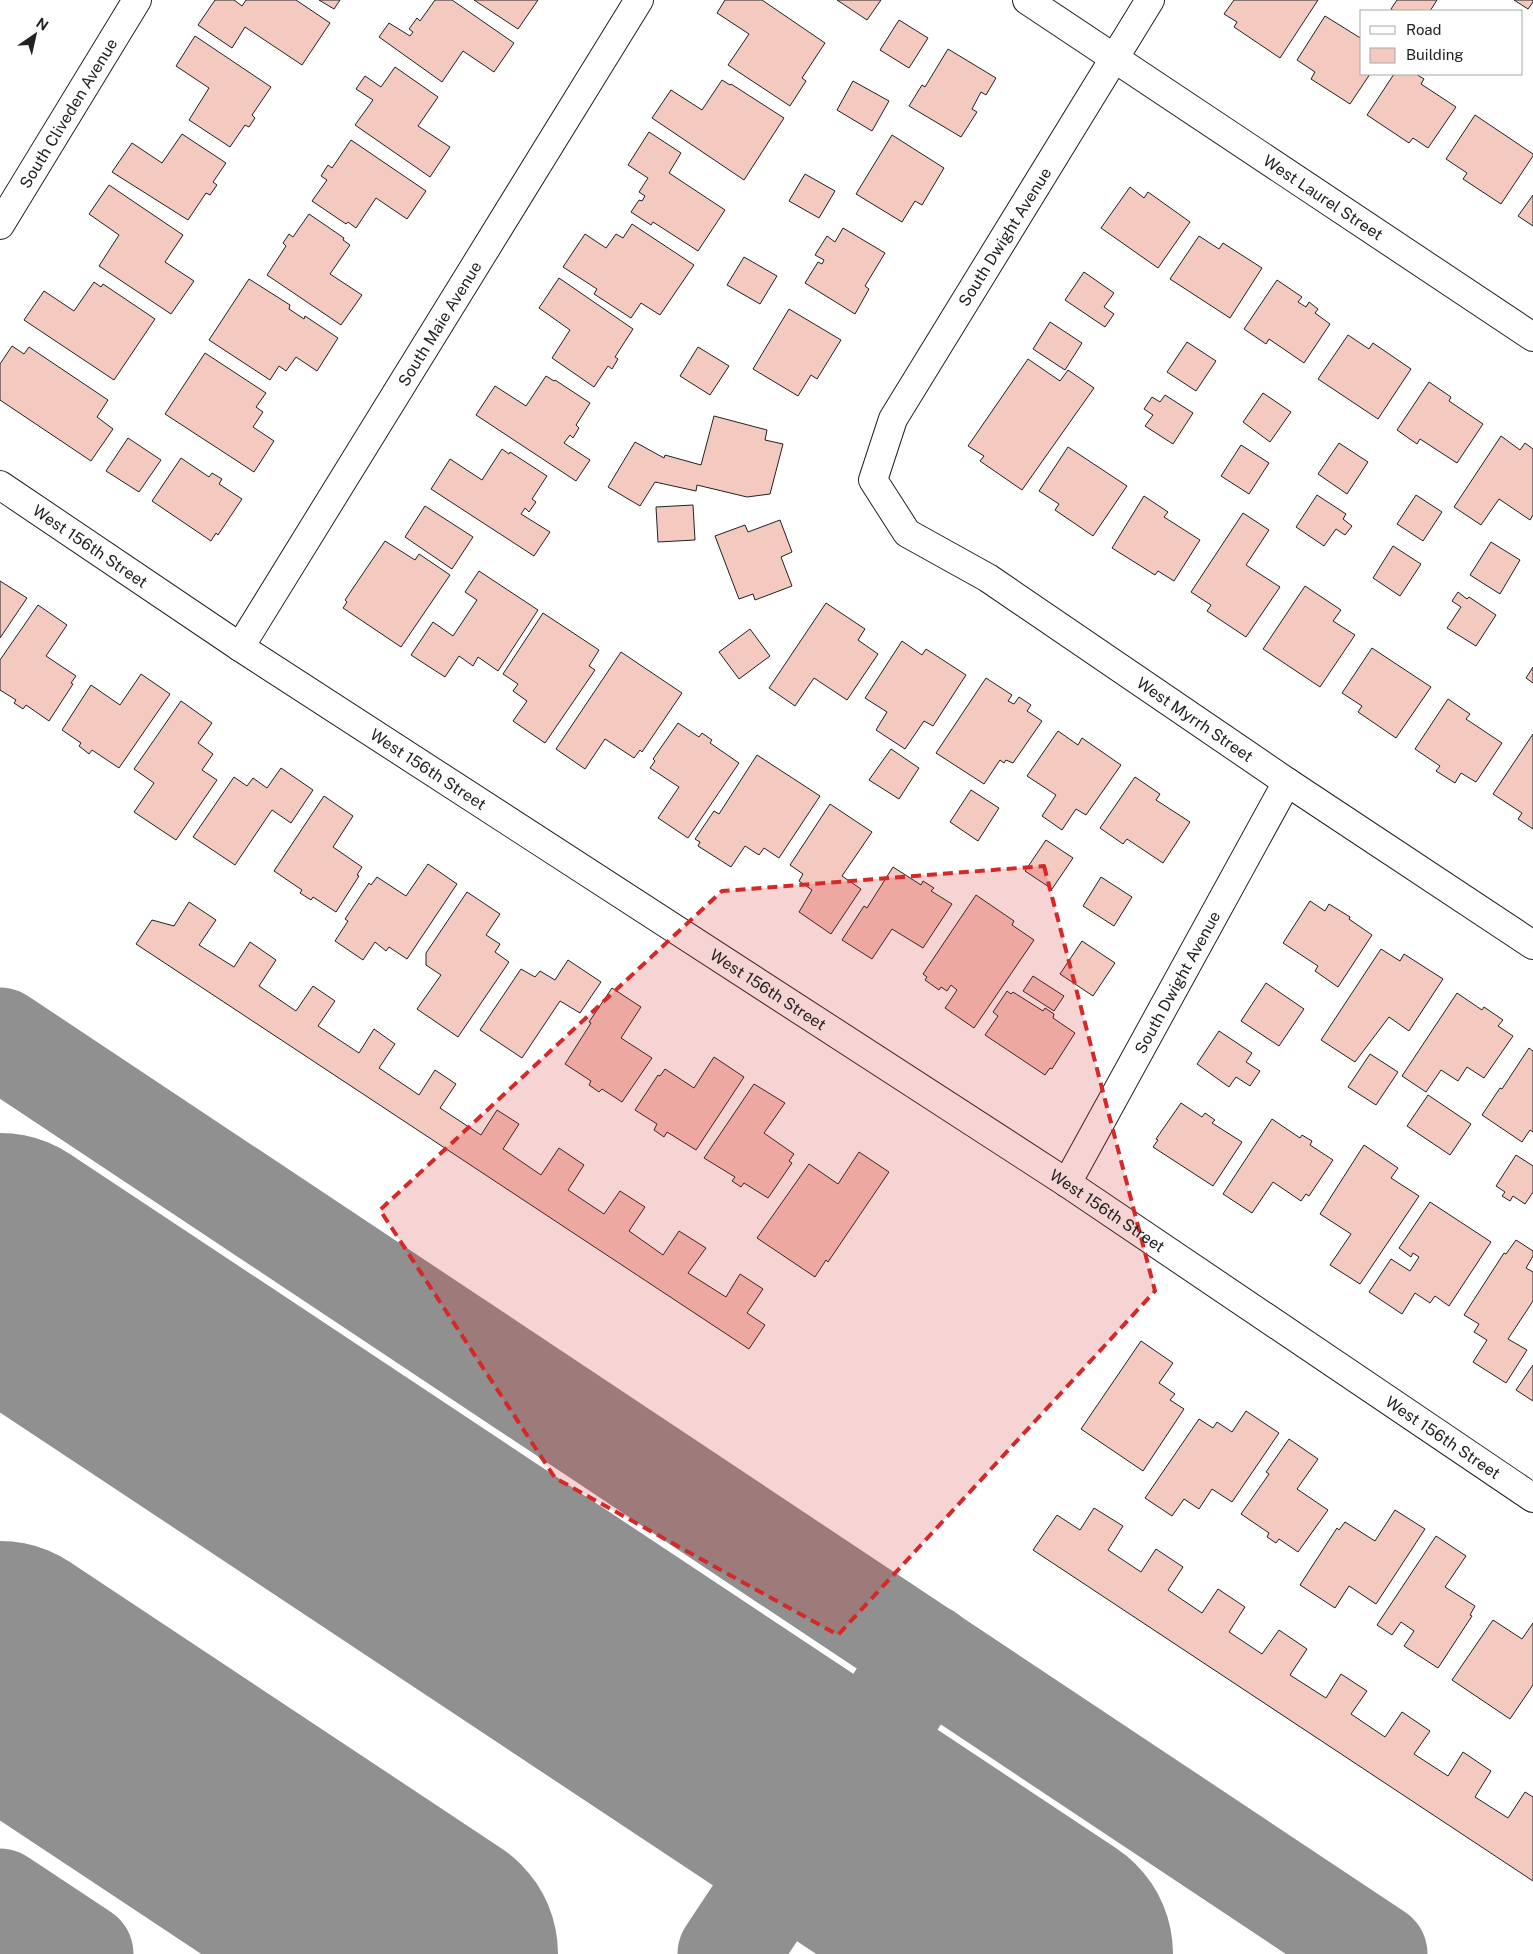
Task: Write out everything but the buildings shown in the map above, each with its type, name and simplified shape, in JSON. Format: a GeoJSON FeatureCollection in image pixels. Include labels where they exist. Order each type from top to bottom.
{"type":"FeatureCollection","features":[{"type":"Feature","properties":{"kind":"street","name":"South Cliveden Avenue"},"geometry":{"type":"LineString","coordinates":[[0,225],[137,0]]}},
{"type":"Feature","properties":{"kind":"street","name":"South Maie Avenue"},"geometry":{"type":"LineString","coordinates":[[240,647],[639,0]]}},
{"type":"Feature","properties":{"kind":"street","name":"West Laurel Street"},"geometry":{"type":"LineString","coordinates":[[1027,0],[1533,336]]}},
{"type":"Feature","properties":{"kind":"street","name":"South Dwight Avenue"},"geometry":{"type":"LineString","coordinates":[[873,480],[893,419],[1150,0]]}},
{"type":"Feature","properties":{"kind":"street","name":"West Myrrh Street"},"geometry":{"type":"LineString","coordinates":[[873,480],[907,534],[988,578],[1287,782],[1533,945]]}},
{"type":"Feature","properties":{"kind":"street","name":"West 156th Street"},"geometry":{"type":"LineString","coordinates":[[0,485],[240,647],[1067,1183],[1533,1498]]}},
{"type":"Feature","properties":{"kind":"street","name":"South Dwight Avenue"},"geometry":{"type":"LineString","coordinates":[[1067,1183],[1287,782]]}},
{"type":"Feature","properties":{"kind":"highlighted area"},"geometry":{"type":"Polygon","coordinates":[[[1044,866],[1155,1291],[838,1635],[555,1478],[380,1210],[722,891],[1044,866]]]}},
{"type":"Feature","properties":{"kind":"taxiway"},"geometry":{"type":"LineString","coordinates":[[0,1038],[1377,1954]]}},
{"type":"Feature","properties":{"kind":"taxiway"},"geometry":{"type":"LineString","coordinates":[[728,1954],[927,1654]]}},
{"type":"Feature","properties":{"kind":"taxiway"},"geometry":{"type":"LineString","coordinates":[[0,1899],[83,1954]]}},
{"type":"Feature","properties":{"kind":"runway"},"geometry":{"type":"LineString","coordinates":[[0,1260],[1046,1954]]}},
{"type":"Feature","properties":{"kind":"runway"},"geometry":{"type":"LineString","coordinates":[[0,1668],[431,1954]]}}]}
